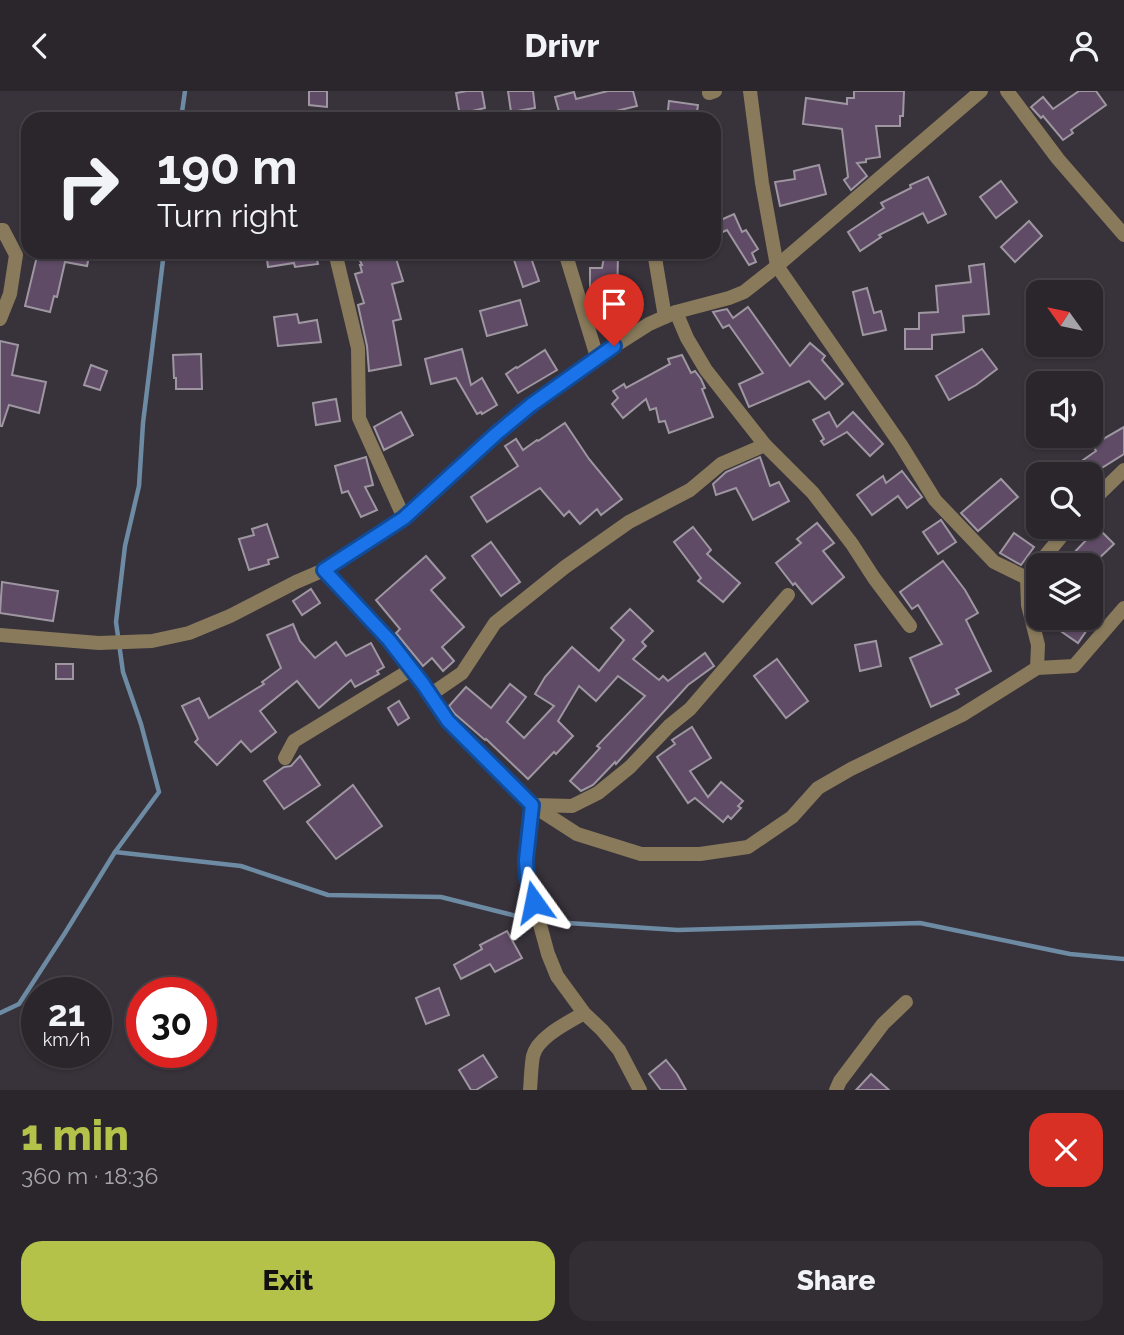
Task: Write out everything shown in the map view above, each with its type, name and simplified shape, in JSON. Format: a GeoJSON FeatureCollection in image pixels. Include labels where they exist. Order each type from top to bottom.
{"type":"FeatureCollection","features":[{"type":"Feature","properties":{"kind":"street"},"geometry":{"type":"LineString","coordinates":[[750,91],[762,183],[777,266],[901,445],[935,500],[994,562],[1026,578]]}},
{"type":"Feature","properties":{"kind":"street"},"geometry":{"type":"LineString","coordinates":[[0,635],[99,643],[152,641],[189,633],[324,570],[404,518],[496,434],[597,357],[649,324],[671,314],[744,292],[981,91]]}},
{"type":"Feature","properties":{"kind":"street"},"geometry":{"type":"LineString","coordinates":[[1007,91],[1058,159],[1124,235]]}},
{"type":"Feature","properties":{"kind":"street"},"geometry":{"type":"LineString","coordinates":[[0,230],[3,230],[16,255],[10,294],[0,319]]}},
{"type":"Feature","properties":{"kind":"street"},"geometry":{"type":"LineString","coordinates":[[337,259],[358,348],[359,418],[404,518]]}},
{"type":"Feature","properties":{"kind":"street"},"geometry":{"type":"LineString","coordinates":[[567,259],[597,357]]}},
{"type":"Feature","properties":{"kind":"street"},"geometry":{"type":"LineString","coordinates":[[656,259],[671,314],[706,370],[765,445],[813,493],[910,627]]}},
{"type":"Feature","properties":{"kind":"street"},"geometry":{"type":"LineString","coordinates":[[430,695],[462,673],[495,623],[565,567],[629,522],[690,490],[721,464],[765,445]]}},
{"type":"Feature","properties":{"kind":"street"},"geometry":{"type":"LineString","coordinates":[[1103,490],[1124,470]]}},
{"type":"Feature","properties":{"kind":"street"},"geometry":{"type":"LineString","coordinates":[[1048,553],[1059,539]]}},
{"type":"Feature","properties":{"kind":"street"},"geometry":{"type":"LineString","coordinates":[[324,570],[377,626],[412,669],[448,721],[532,805],[577,834],[641,854],[700,854],[748,847],[792,817],[818,788],[851,769],[961,715],[1037,668],[1074,666],[1124,608]]}},
{"type":"Feature","properties":{"kind":"street"},"geometry":{"type":"LineString","coordinates":[[532,805],[572,806],[598,793],[630,768],[669,726],[690,709],[788,595]]}},
{"type":"Feature","properties":{"kind":"street"},"geometry":{"type":"LineString","coordinates":[[1034,630],[1038,645],[1037,668]]}},
{"type":"Feature","properties":{"kind":"street"},"geometry":{"type":"LineString","coordinates":[[285,758],[294,741],[412,669]]}},
{"type":"Feature","properties":{"kind":"street"},"geometry":{"type":"LineString","coordinates":[[532,805],[526,860],[527,877],[548,954],[557,976],[584,1013],[618,1050],[640,1090]]}},
{"type":"Feature","properties":{"kind":"street"},"geometry":{"type":"LineString","coordinates":[[836,1090],[883,1024],[906,1002]]}},
{"type":"Feature","properties":{"kind":"street"},"geometry":{"type":"LineString","coordinates":[[530,1090],[533,1054],[540,1044],[557,1029],[584,1013]]}},
{"type":"Feature","properties":{"kind":"building"},"geometry":{"type":"Polygon","coordinates":[[[309,91],[327,91],[327,107],[309,105],[309,91]]]}},
{"type":"Feature","properties":{"kind":"building"},"geometry":{"type":"Polygon","coordinates":[[[482,91],[485,108],[459,112],[456,93],[482,91]]]}},
{"type":"Feature","properties":{"kind":"building"},"geometry":{"type":"Polygon","coordinates":[[[508,91],[533,91],[535,108],[511,112],[508,91]]]}},
{"type":"Feature","properties":{"kind":"building"},"geometry":{"type":"Polygon","coordinates":[[[608,91],[633,91],[637,106],[616,112],[559,112],[555,97],[574,92],[576,99],[608,91]]]}},
{"type":"Feature","properties":{"kind":"building"},"geometry":{"type":"Polygon","coordinates":[[[854,91],[904,91],[900,126],[876,126],[880,157],[857,163],[867,176],[851,190],[844,180],[848,177],[842,129],[803,124],[806,98],[847,104],[847,98],[854,98],[854,91]]]}},
{"type":"Feature","properties":{"kind":"building"},"geometry":{"type":"Polygon","coordinates":[[[1079,91],[1096,91],[1106,105],[1071,130],[1073,133],[1063,140],[1043,116],[1041,118],[1031,107],[1043,97],[1053,109],[1079,91]]]}},
{"type":"Feature","properties":{"kind":"building"},"geometry":{"type":"Polygon","coordinates":[[[669,101],[698,105],[697,112],[668,112],[669,101]]]}},
{"type":"Feature","properties":{"kind":"building"},"geometry":{"type":"Polygon","coordinates":[[[819,165],[826,194],[780,206],[775,182],[795,179],[794,171],[819,165]]]}},
{"type":"Feature","properties":{"kind":"building"},"geometry":{"type":"Polygon","coordinates":[[[928,177],[946,214],[928,223],[923,213],[879,235],[881,237],[860,251],[848,232],[884,208],[881,203],[928,177]]]}},
{"type":"Feature","properties":{"kind":"building"},"geometry":{"type":"Polygon","coordinates":[[[1001,181],[1017,202],[996,218],[980,197],[1001,181]]]}},
{"type":"Feature","properties":{"kind":"building"},"geometry":{"type":"Polygon","coordinates":[[[734,214],[742,232],[746,230],[758,249],[752,253],[756,262],[749,265],[727,230],[721,233],[721,220],[734,214]]]}},
{"type":"Feature","properties":{"kind":"building"},"geometry":{"type":"Polygon","coordinates":[[[1029,221],[1042,236],[1015,262],[1001,247],[1029,221]]]}},
{"type":"Feature","properties":{"kind":"building"},"geometry":{"type":"Polygon","coordinates":[[[36,259],[88,259],[87,266],[65,262],[57,297],[54,296],[50,312],[25,306],[36,259]]]}},
{"type":"Feature","properties":{"kind":"building"},"geometry":{"type":"Polygon","coordinates":[[[267,259],[323,259],[317,260],[318,264],[295,267],[294,263],[268,267],[267,259]]]}},
{"type":"Feature","properties":{"kind":"building"},"geometry":{"type":"Polygon","coordinates":[[[359,259],[396,259],[403,281],[392,284],[401,319],[393,321],[401,365],[369,371],[367,346],[358,305],[364,303],[355,274],[362,272],[359,259]]]}},
{"type":"Feature","properties":{"kind":"building"},"geometry":{"type":"Polygon","coordinates":[[[514,259],[531,259],[539,281],[523,287],[514,259]]]}},
{"type":"Feature","properties":{"kind":"building"},"geometry":{"type":"Polygon","coordinates":[[[604,259],[618,259],[617,308],[599,308],[599,304],[591,304],[590,268],[602,268],[604,259]]]}},
{"type":"Feature","properties":{"kind":"building"},"geometry":{"type":"Polygon","coordinates":[[[984,264],[989,314],[963,316],[964,332],[932,335],[932,349],[905,349],[905,329],[919,329],[919,313],[938,312],[936,286],[971,282],[969,266],[984,264]]]}},
{"type":"Feature","properties":{"kind":"building"},"geometry":{"type":"Polygon","coordinates":[[[867,288],[874,313],[881,311],[886,330],[863,335],[853,292],[867,288]]]}},
{"type":"Feature","properties":{"kind":"building"},"geometry":{"type":"Polygon","coordinates":[[[520,300],[527,325],[487,336],[480,311],[520,300]]]}},
{"type":"Feature","properties":{"kind":"building"},"geometry":{"type":"Polygon","coordinates":[[[748,307],[790,366],[810,343],[825,356],[822,360],[843,384],[825,399],[809,381],[749,407],[739,384],[763,373],[729,325],[723,328],[713,312],[727,309],[733,318],[748,307]]]}},
{"type":"Feature","properties":{"kind":"building"},"geometry":{"type":"Polygon","coordinates":[[[297,314],[299,323],[317,320],[321,342],[278,346],[274,317],[297,314]]]}},
{"type":"Feature","properties":{"kind":"building"},"geometry":{"type":"Polygon","coordinates":[[[0,341],[18,345],[12,375],[46,382],[39,413],[9,405],[2,426],[0,426],[0,341]]]}},
{"type":"Feature","properties":{"kind":"building"},"geometry":{"type":"Polygon","coordinates":[[[462,349],[471,385],[482,378],[497,405],[482,414],[477,414],[456,378],[431,384],[425,359],[462,349]]]}},
{"type":"Feature","properties":{"kind":"building"},"geometry":{"type":"Polygon","coordinates":[[[982,349],[997,369],[949,400],[936,376],[982,349]]]}},
{"type":"Feature","properties":{"kind":"building"},"geometry":{"type":"Polygon","coordinates":[[[545,350],[557,370],[518,393],[506,374],[545,350]]]}},
{"type":"Feature","properties":{"kind":"building"},"geometry":{"type":"Polygon","coordinates":[[[201,354],[202,389],[176,389],[173,355],[201,354]]]}},
{"type":"Feature","properties":{"kind":"building"},"geometry":{"type":"Polygon","coordinates":[[[682,355],[691,373],[695,371],[701,379],[713,417],[669,433],[665,421],[659,422],[656,408],[650,410],[646,399],[623,418],[612,404],[618,398],[613,391],[624,384],[626,388],[670,364],[668,359],[682,355]]]}},
{"type":"Feature","properties":{"kind":"building"},"geometry":{"type":"Polygon","coordinates":[[[91,365],[107,371],[100,390],[84,385],[91,365]]]}},
{"type":"Feature","properties":{"kind":"building"},"geometry":{"type":"Polygon","coordinates":[[[336,399],[340,421],[316,425],[313,403],[336,399]]]}},
{"type":"Feature","properties":{"kind":"building"},"geometry":{"type":"Polygon","coordinates":[[[401,412],[413,435],[384,450],[374,427],[401,412]]]}},
{"type":"Feature","properties":{"kind":"building"},"geometry":{"type":"Polygon","coordinates":[[[829,412],[837,427],[853,412],[883,444],[870,456],[847,432],[824,445],[821,441],[824,439],[813,420],[829,412]]]}},
{"type":"Feature","properties":{"kind":"building"},"geometry":{"type":"Polygon","coordinates":[[[565,423],[589,459],[622,499],[601,515],[597,509],[580,524],[569,511],[564,516],[540,488],[487,522],[471,497],[518,466],[505,446],[516,439],[523,450],[565,423]]]}},
{"type":"Feature","properties":{"kind":"building"},"geometry":{"type":"Polygon","coordinates":[[[1124,427],[1124,454],[1103,467],[1103,462],[1080,462],[1096,451],[1094,448],[1103,448],[1103,439],[1124,427]]]}},
{"type":"Feature","properties":{"kind":"building"},"geometry":{"type":"Polygon","coordinates":[[[366,457],[373,485],[365,487],[377,510],[361,517],[348,491],[342,493],[335,466],[366,457]]]}},
{"type":"Feature","properties":{"kind":"building"},"geometry":{"type":"Polygon","coordinates":[[[760,457],[770,486],[779,482],[789,501],[753,520],[736,488],[716,495],[713,484],[726,472],[760,457]]]}},
{"type":"Feature","properties":{"kind":"building"},"geometry":{"type":"Polygon","coordinates":[[[902,471],[922,497],[907,508],[898,496],[872,515],[857,495],[883,476],[886,483],[902,471]]]}},
{"type":"Feature","properties":{"kind":"building"},"geometry":{"type":"Polygon","coordinates":[[[1001,479],[1018,497],[978,531],[961,513],[1001,479]]]}},
{"type":"Feature","properties":{"kind":"building"},"geometry":{"type":"Polygon","coordinates":[[[941,520],[956,542],[938,554],[923,532],[941,520]]]}},
{"type":"Feature","properties":{"kind":"building"},"geometry":{"type":"Polygon","coordinates":[[[817,523],[834,543],[823,551],[844,577],[812,604],[776,563],[801,543],[797,539],[817,523]]]}},
{"type":"Feature","properties":{"kind":"building"},"geometry":{"type":"Polygon","coordinates":[[[267,524],[278,557],[268,560],[269,564],[249,570],[239,539],[254,535],[252,529],[267,524]]]}},
{"type":"Feature","properties":{"kind":"building"},"geometry":{"type":"Polygon","coordinates":[[[693,527],[711,550],[707,554],[740,583],[723,602],[698,581],[701,578],[674,542],[693,527]]]}},
{"type":"Feature","properties":{"kind":"building"},"geometry":{"type":"Polygon","coordinates":[[[1014,533],[1034,547],[1030,553],[1026,553],[1021,565],[1000,553],[1014,533]]]}},
{"type":"Feature","properties":{"kind":"building"},"geometry":{"type":"Polygon","coordinates":[[[1103,533],[1114,544],[1103,554],[1074,553],[1087,539],[1103,539],[1103,533]]]}},
{"type":"Feature","properties":{"kind":"building"},"geometry":{"type":"Polygon","coordinates":[[[491,542],[520,582],[501,596],[472,556],[491,542]]]}},
{"type":"Feature","properties":{"kind":"building"},"geometry":{"type":"Polygon","coordinates":[[[426,556],[445,578],[431,590],[464,627],[442,647],[454,661],[443,671],[432,658],[423,666],[396,633],[400,629],[376,600],[426,556]]]}},
{"type":"Feature","properties":{"kind":"building"},"geometry":{"type":"Polygon","coordinates":[[[943,561],[978,613],[966,620],[991,671],[956,689],[959,694],[931,707],[910,658],[942,644],[918,605],[912,609],[900,592],[943,561]]]}},
{"type":"Feature","properties":{"kind":"building"},"geometry":{"type":"Polygon","coordinates":[[[2,582],[58,591],[53,621],[0,613],[2,582]]]}},
{"type":"Feature","properties":{"kind":"building"},"geometry":{"type":"Polygon","coordinates":[[[311,589],[320,603],[302,615],[293,601],[311,589]]]}},
{"type":"Feature","properties":{"kind":"building"},"geometry":{"type":"Polygon","coordinates":[[[630,609],[653,631],[642,642],[646,646],[633,659],[659,680],[663,676],[668,681],[705,653],[714,666],[688,685],[616,764],[615,762],[593,785],[581,791],[570,781],[600,748],[597,746],[645,696],[618,676],[596,701],[579,686],[558,721],[573,736],[528,779],[449,706],[466,687],[491,708],[510,684],[526,697],[507,722],[524,738],[554,706],[535,694],[545,677],[572,647],[599,671],[624,640],[611,628],[630,609]]]}},
{"type":"Feature","properties":{"kind":"building"},"geometry":{"type":"Polygon","coordinates":[[[293,624],[300,641],[315,658],[336,642],[346,656],[371,643],[384,667],[377,671],[379,674],[355,687],[351,680],[319,708],[297,681],[260,711],[276,732],[251,752],[241,741],[217,765],[195,742],[198,739],[182,706],[199,698],[209,718],[264,684],[262,682],[281,668],[267,635],[293,624]]]}},
{"type":"Feature","properties":{"kind":"building"},"geometry":{"type":"Polygon","coordinates":[[[1063,630],[1087,630],[1078,643],[1062,632],[1063,630]]]}},
{"type":"Feature","properties":{"kind":"building"},"geometry":{"type":"Polygon","coordinates":[[[876,641],[881,666],[860,671],[855,645],[876,641]]]}},
{"type":"Feature","properties":{"kind":"building"},"geometry":{"type":"Polygon","coordinates":[[[777,659],[808,701],[786,718],[754,676],[777,659]]]}},
{"type":"Feature","properties":{"kind":"building"},"geometry":{"type":"Polygon","coordinates":[[[56,664],[73,664],[73,679],[56,679],[56,664]]]}},
{"type":"Feature","properties":{"kind":"building"},"geometry":{"type":"Polygon","coordinates":[[[399,701],[409,718],[398,725],[388,708],[399,701]]]}},
{"type":"Feature","properties":{"kind":"building"},"geometry":{"type":"Polygon","coordinates":[[[692,727],[711,758],[690,771],[708,797],[721,782],[743,801],[738,806],[741,808],[731,819],[728,816],[723,822],[695,798],[688,803],[657,757],[675,744],[672,740],[692,727]]]}},
{"type":"Feature","properties":{"kind":"building"},"geometry":{"type":"Polygon","coordinates":[[[300,756],[320,785],[284,809],[264,781],[284,767],[291,766],[300,756]]]}},
{"type":"Feature","properties":{"kind":"building"},"geometry":{"type":"Polygon","coordinates":[[[353,785],[382,826],[336,859],[307,822],[353,785]]]}},
{"type":"Feature","properties":{"kind":"building"},"geometry":{"type":"Polygon","coordinates":[[[507,931],[522,958],[495,972],[490,964],[461,979],[454,965],[482,949],[480,945],[507,931]]]}},
{"type":"Feature","properties":{"kind":"building"},"geometry":{"type":"Polygon","coordinates":[[[439,988],[449,1015],[426,1024],[416,998],[439,988]]]}},
{"type":"Feature","properties":{"kind":"building"},"geometry":{"type":"Polygon","coordinates":[[[483,1055],[497,1077],[476,1090],[471,1090],[459,1070],[483,1055]]]}},
{"type":"Feature","properties":{"kind":"building"},"geometry":{"type":"Polygon","coordinates":[[[666,1060],[686,1090],[661,1090],[649,1074],[666,1060]]]}},
{"type":"Feature","properties":{"kind":"building"},"geometry":{"type":"Polygon","coordinates":[[[871,1074],[889,1090],[856,1090],[871,1074]]]}},
{"type":"Feature","properties":{"kind":"waterway"},"geometry":{"type":"LineString","coordinates":[[182,112],[185,91]]}},
{"type":"Feature","properties":{"kind":"waterway"},"geometry":{"type":"LineString","coordinates":[[0,1013],[19,1004],[115,852],[159,792],[141,724],[123,672],[116,622],[125,546],[139,486],[143,423],[163,259]]}},
{"type":"Feature","properties":{"kind":"waterway"},"geometry":{"type":"LineString","coordinates":[[115,852],[241,866],[328,895],[441,897],[536,921],[678,930],[920,923],[1070,954],[1124,959]]}},
{"type":"Feature","properties":{"kind":"route"},"geometry":{"type":"LineString","coordinates":[[534,902],[527,877],[526,860],[532,805],[448,721],[389,640],[324,570],[404,518],[531,405],[614,346]]}}]}
